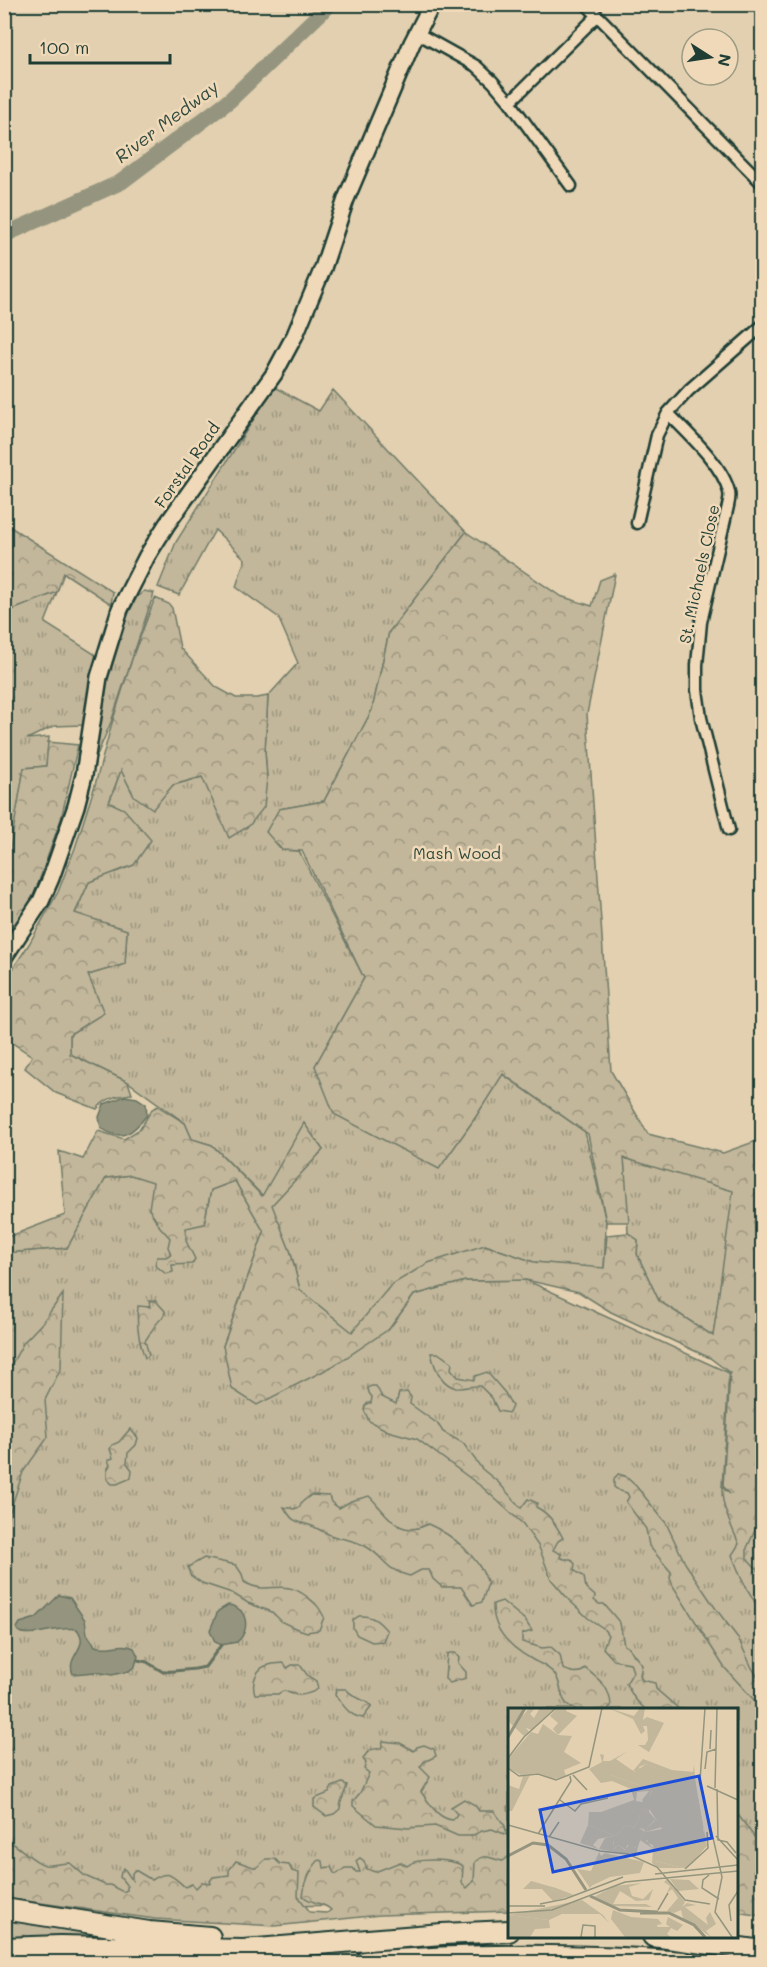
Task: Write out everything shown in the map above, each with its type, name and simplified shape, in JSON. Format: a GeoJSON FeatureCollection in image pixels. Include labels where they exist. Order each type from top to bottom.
{"type":"FeatureCollection","features":[{"type":"Feature","properties":{"kind":"highway"},"geometry":{"type":"LineString","coordinates":[[4,1909],[149,1932],[305,1945]]}},
{"type":"Feature","properties":{"kind":"highway"},"geometry":{"type":"LineString","coordinates":[[234,1938],[440,1922],[489,1922],[508,1926]]}},
{"type":"Feature","properties":{"kind":"highway"},"geometry":{"type":"LineString","coordinates":[[4,1948],[79,1946],[218,1950],[508,1931]]}},
{"type":"Feature","properties":{"kind":"highway"},"geometry":{"type":"LineString","coordinates":[[667,1937],[762,1951]]}},
{"type":"Feature","properties":{"kind":"highway"},"geometry":{"type":"LineString","coordinates":[[365,1962],[506,1954],[602,1956],[683,1962]]}},
{"type":"Feature","properties":{"kind":"highway"},"geometry":{"type":"LineString","coordinates":[[46,1962],[79,1962]]}},
{"type":"Feature","properties":{"kind":"street","name":"Forstal Road"},"geometry":{"type":"LineString","coordinates":[[4,957],[41,901],[76,806],[88,756],[99,677],[120,609],[147,556],[167,524],[274,374],[295,334],[323,268],[346,199],[417,33],[432,4]]}},
{"type":"Feature","properties":{"kind":"street"},"geometry":{"type":"LineString","coordinates":[[586,4],[762,183]]}},
{"type":"Feature","properties":{"kind":"street"},"geometry":{"type":"LineString","coordinates":[[510,102],[597,16]]}},
{"type":"Feature","properties":{"kind":"street"},"geometry":{"type":"LineString","coordinates":[[417,33],[476,66],[493,82],[572,186]]}},
{"type":"Feature","properties":{"kind":"street"},"geometry":{"type":"LineString","coordinates":[[637,523],[657,435],[668,413],[689,390],[762,326]]}},
{"type":"Feature","properties":{"kind":"street","name":"St. Michaels Close"},"geometry":{"type":"LineString","coordinates":[[668,413],[723,477],[729,493],[701,622],[697,665],[697,690],[701,718],[729,830]]}},
{"type":"Feature","properties":{"kind":"green space"},"geometry":{"type":"Polygon","coordinates":[[[274,387],[319,411],[333,390],[466,532],[389,632],[372,710],[324,801],[279,809],[282,850],[299,851],[364,978],[315,1066],[439,1168],[475,1118],[502,1074],[585,1132],[606,1222],[604,1269],[534,1262],[485,1245],[390,1287],[352,1333],[300,1290],[291,1253],[271,1205],[323,1150],[304,1124],[263,1196],[212,1145],[192,1139],[185,1123],[128,1082],[70,1054],[70,1034],[103,1013],[88,975],[125,964],[127,930],[75,914],[89,882],[134,865],[109,803],[121,770],[134,796],[202,777],[267,778],[265,751],[268,696],[298,663],[278,617],[236,587],[245,559],[215,530],[179,595],[158,587],[176,542],[274,387]]]}},
{"type":"Feature","properties":{"kind":"green space"},"geometry":{"type":"Polygon","coordinates":[[[4,523],[113,592],[111,604],[64,573],[57,592],[5,613],[4,523]]]}},
{"type":"Feature","properties":{"kind":"green space","name":"Mash Wood"},"geometry":{"type":"Polygon","coordinates":[[[466,532],[560,596],[592,606],[600,580],[615,574],[587,714],[611,1071],[648,1134],[723,1153],[762,1139],[762,1495],[756,1528],[747,1548],[747,1558],[762,1571],[762,1636],[755,1620],[756,1604],[742,1580],[732,1555],[739,1544],[722,1494],[722,1487],[730,1494],[723,1486],[730,1373],[710,1358],[611,1312],[579,1292],[526,1280],[465,1281],[414,1295],[389,1329],[335,1365],[257,1405],[232,1389],[223,1346],[264,1232],[235,1181],[211,1190],[204,1224],[186,1228],[186,1241],[195,1259],[192,1264],[172,1265],[173,1272],[166,1274],[155,1265],[157,1257],[166,1257],[171,1254],[168,1247],[170,1238],[149,1209],[153,1182],[131,1175],[106,1178],[67,1248],[5,1253],[5,1238],[65,1215],[59,1151],[83,1159],[98,1131],[124,1139],[140,1129],[152,1109],[158,1106],[185,1123],[192,1139],[212,1145],[262,1196],[304,1123],[323,1150],[272,1205],[291,1253],[300,1290],[352,1332],[391,1285],[428,1263],[485,1245],[534,1262],[604,1268],[607,1235],[628,1233],[638,1240],[637,1254],[659,1301],[713,1336],[733,1191],[624,1158],[629,1222],[606,1222],[588,1134],[503,1074],[439,1169],[334,1114],[315,1066],[364,978],[302,851],[282,850],[266,832],[279,809],[324,801],[372,710],[389,632],[466,532]]]}},
{"type":"Feature","properties":{"kind":"green space"},"geometry":{"type":"Polygon","coordinates":[[[144,591],[154,593],[111,722],[93,765],[105,683],[115,640],[137,597],[144,591]]]}},
{"type":"Feature","properties":{"kind":"green space"},"geometry":{"type":"Polygon","coordinates":[[[57,592],[45,623],[96,655],[83,725],[54,726],[27,739],[49,737],[46,766],[24,768],[6,879],[5,613],[57,592]]]}},
{"type":"Feature","properties":{"kind":"green space"},"geometry":{"type":"Polygon","coordinates":[[[155,598],[169,604],[172,608],[180,648],[216,687],[236,698],[268,696],[265,751],[267,778],[264,807],[249,826],[229,838],[202,777],[173,785],[153,809],[134,796],[121,770],[109,802],[124,809],[151,840],[134,865],[89,882],[75,913],[127,930],[125,964],[88,975],[104,1013],[70,1034],[70,1054],[128,1082],[132,1094],[117,1096],[97,1109],[56,1093],[25,1068],[32,1056],[5,1038],[5,981],[58,892],[75,848],[134,653],[155,598]]]}},
{"type":"Feature","properties":{"kind":"green space"},"geometry":{"type":"Polygon","coordinates":[[[48,742],[78,745],[61,819],[28,912],[5,943],[5,879],[24,768],[46,766],[48,742]]]}},
{"type":"Feature","properties":{"kind":"green space"},"geometry":{"type":"Polygon","coordinates":[[[624,1157],[734,1191],[713,1336],[659,1301],[637,1254],[638,1240],[628,1233],[624,1157]]]}},
{"type":"Feature","properties":{"kind":"green space"},"geometry":{"type":"Polygon","coordinates":[[[131,1175],[153,1181],[204,1223],[211,1190],[235,1181],[264,1232],[223,1346],[389,1329],[414,1295],[465,1281],[526,1280],[729,1373],[722,1487],[756,1521],[762,1498],[762,1907],[737,1905],[737,1708],[508,1708],[508,1904],[254,1906],[5,1881],[5,1253],[67,1248],[106,1178],[131,1175]]]}},
{"type":"Feature","properties":{"kind":"green space"},"geometry":{"type":"Polygon","coordinates":[[[63,1294],[61,1368],[45,1400],[48,1437],[23,1472],[5,1526],[5,1376],[24,1342],[42,1323],[63,1294]]]}},
{"type":"Feature","properties":{"kind":"green space"},"geometry":{"type":"Polygon","coordinates":[[[149,1301],[156,1301],[165,1311],[164,1316],[145,1341],[149,1355],[145,1358],[138,1332],[137,1313],[138,1306],[150,1307],[149,1301]]]}},
{"type":"Feature","properties":{"kind":"green space"},"geometry":{"type":"Polygon","coordinates":[[[431,1353],[438,1353],[452,1363],[451,1369],[458,1377],[474,1380],[475,1376],[487,1372],[505,1393],[512,1406],[509,1413],[498,1411],[492,1398],[480,1386],[456,1388],[446,1383],[436,1369],[431,1353]]]}},
{"type":"Feature","properties":{"kind":"green space"},"geometry":{"type":"Polygon","coordinates":[[[376,1386],[382,1397],[396,1404],[399,1393],[407,1392],[411,1397],[410,1404],[438,1424],[443,1432],[463,1443],[482,1469],[498,1482],[521,1508],[528,1499],[537,1503],[536,1507],[549,1516],[563,1538],[558,1541],[553,1550],[561,1554],[560,1557],[564,1559],[571,1559],[575,1564],[574,1570],[584,1577],[586,1588],[595,1596],[594,1600],[599,1604],[604,1604],[620,1623],[624,1645],[642,1665],[640,1675],[642,1680],[655,1683],[656,1689],[678,1708],[644,1708],[635,1699],[626,1684],[633,1672],[630,1663],[614,1660],[603,1648],[608,1635],[603,1628],[588,1618],[569,1600],[551,1579],[539,1547],[523,1524],[482,1487],[417,1439],[388,1431],[369,1421],[364,1410],[368,1403],[371,1403],[372,1397],[368,1388],[376,1386]]]}},
{"type":"Feature","properties":{"kind":"green space"},"geometry":{"type":"Polygon","coordinates":[[[130,1429],[138,1438],[136,1445],[128,1453],[127,1463],[132,1470],[131,1478],[112,1484],[107,1479],[107,1470],[110,1465],[108,1460],[113,1458],[110,1449],[130,1429]]]}},
{"type":"Feature","properties":{"kind":"green space"},"geometry":{"type":"Polygon","coordinates":[[[618,1474],[625,1476],[636,1486],[666,1523],[685,1563],[738,1638],[752,1668],[762,1680],[762,1719],[754,1700],[724,1667],[673,1586],[670,1578],[671,1572],[649,1546],[646,1529],[626,1502],[629,1497],[627,1493],[614,1487],[614,1479],[618,1474]]]}},
{"type":"Feature","properties":{"kind":"green space"},"geometry":{"type":"Polygon","coordinates":[[[311,1495],[329,1496],[331,1502],[339,1508],[351,1501],[369,1496],[388,1517],[401,1527],[418,1528],[428,1524],[447,1534],[471,1555],[484,1573],[488,1583],[482,1602],[473,1605],[461,1587],[442,1587],[433,1579],[429,1570],[421,1570],[410,1576],[401,1573],[394,1570],[365,1546],[294,1520],[284,1507],[294,1509],[300,1507],[301,1503],[311,1495]]]}},
{"type":"Feature","properties":{"kind":"green space"},"geometry":{"type":"Polygon","coordinates":[[[204,1558],[236,1565],[244,1582],[253,1586],[289,1588],[306,1596],[324,1617],[319,1630],[307,1632],[295,1628],[282,1622],[272,1612],[248,1603],[232,1593],[202,1583],[190,1575],[188,1567],[204,1558]]]}},
{"type":"Feature","properties":{"kind":"green space"},"geometry":{"type":"Polygon","coordinates":[[[502,1601],[525,1620],[532,1631],[522,1634],[522,1642],[542,1648],[551,1647],[560,1655],[563,1669],[578,1672],[585,1668],[599,1680],[606,1688],[611,1706],[609,1708],[570,1707],[562,1695],[554,1673],[517,1650],[504,1637],[496,1622],[493,1604],[502,1601]]]}},
{"type":"Feature","properties":{"kind":"green space"},"geometry":{"type":"Polygon","coordinates":[[[359,1616],[375,1619],[381,1624],[387,1631],[383,1641],[372,1642],[357,1635],[353,1628],[353,1620],[359,1616]]]}},
{"type":"Feature","properties":{"kind":"green space"},"geometry":{"type":"Polygon","coordinates":[[[455,1653],[459,1658],[458,1663],[466,1672],[466,1678],[450,1683],[445,1679],[447,1654],[455,1653]]]}},
{"type":"Feature","properties":{"kind":"green space"},"geometry":{"type":"Polygon","coordinates":[[[284,1663],[287,1668],[300,1665],[308,1676],[316,1681],[318,1689],[302,1695],[283,1691],[278,1694],[255,1694],[254,1681],[258,1672],[265,1666],[284,1663]]]}},
{"type":"Feature","properties":{"kind":"green space"},"geometry":{"type":"Polygon","coordinates":[[[336,1689],[346,1689],[372,1706],[363,1718],[358,1717],[347,1709],[335,1695],[336,1689]]]}},
{"type":"Feature","properties":{"kind":"green space"},"geometry":{"type":"Polygon","coordinates":[[[383,1741],[400,1743],[414,1751],[417,1747],[424,1745],[434,1749],[436,1756],[424,1762],[420,1767],[430,1777],[421,1792],[438,1814],[453,1820],[457,1814],[451,1807],[464,1799],[475,1805],[479,1811],[494,1811],[505,1826],[507,1835],[492,1829],[471,1836],[458,1836],[435,1826],[408,1828],[376,1825],[353,1806],[353,1801],[360,1793],[369,1773],[364,1769],[366,1763],[363,1759],[370,1750],[381,1749],[383,1741]]]}},
{"type":"Feature","properties":{"kind":"green space"},"geometry":{"type":"Polygon","coordinates":[[[342,1783],[347,1785],[340,1809],[326,1816],[314,1807],[314,1799],[329,1793],[332,1787],[342,1783]]]}},
{"type":"Feature","properties":{"kind":"green space"},"geometry":{"type":"Polygon","coordinates":[[[737,1813],[762,1845],[762,1916],[737,1912],[737,1813]]]}},
{"type":"Feature","properties":{"kind":"green space"},"geometry":{"type":"Polygon","coordinates":[[[4,1838],[40,1863],[48,1865],[70,1863],[85,1876],[123,1892],[127,1890],[127,1886],[120,1877],[124,1868],[132,1880],[132,1873],[135,1870],[152,1880],[162,1875],[170,1875],[185,1887],[192,1884],[196,1888],[202,1882],[211,1883],[213,1877],[229,1875],[229,1870],[236,1861],[256,1868],[266,1859],[275,1859],[280,1864],[289,1865],[292,1871],[299,1873],[298,1896],[310,1912],[327,1913],[331,1910],[328,1907],[303,1896],[308,1877],[319,1860],[323,1861],[324,1868],[331,1867],[337,1874],[345,1868],[353,1868],[356,1872],[360,1872],[356,1861],[360,1858],[367,1869],[375,1872],[400,1862],[407,1866],[426,1860],[451,1862],[463,1866],[462,1883],[467,1888],[474,1881],[475,1862],[482,1857],[502,1861],[508,1857],[508,1911],[380,1915],[275,1926],[155,1919],[5,1898],[4,1838]]]}},
{"type":"Feature","properties":{"kind":"green space"},"geometry":{"type":"Polygon","coordinates":[[[5,1918],[105,1931],[104,1937],[5,1940],[5,1918]]]}},
{"type":"Feature","properties":{"kind":"shaded area"},"geometry":{"type":"Polygon","coordinates":[[[125,1096],[137,1098],[146,1104],[147,1115],[131,1131],[115,1135],[101,1128],[99,1117],[104,1104],[125,1096]]]}},
{"type":"Feature","properties":{"kind":"shaded area"},"geometry":{"type":"Polygon","coordinates":[[[59,1595],[70,1598],[85,1620],[87,1634],[95,1646],[124,1645],[134,1648],[138,1656],[135,1666],[129,1671],[112,1675],[96,1672],[73,1674],[72,1662],[81,1641],[77,1629],[30,1634],[18,1631],[20,1623],[36,1618],[59,1595]]]}},
{"type":"Feature","properties":{"kind":"shaded area"},"geometry":{"type":"Polygon","coordinates":[[[228,1605],[240,1610],[246,1626],[237,1642],[221,1645],[215,1642],[210,1630],[218,1611],[228,1605]]]}},
{"type":"Feature","properties":{"kind":"waterway","name":"River Medway"},"geometry":{"type":"LineString","coordinates":[[4,235],[121,182],[230,100],[330,4]]}},
{"type":"Feature","properties":{"kind":"waterway"},"geometry":{"type":"LineString","coordinates":[[138,1660],[147,1662],[163,1672],[195,1669],[205,1667],[221,1645]]}}]}
